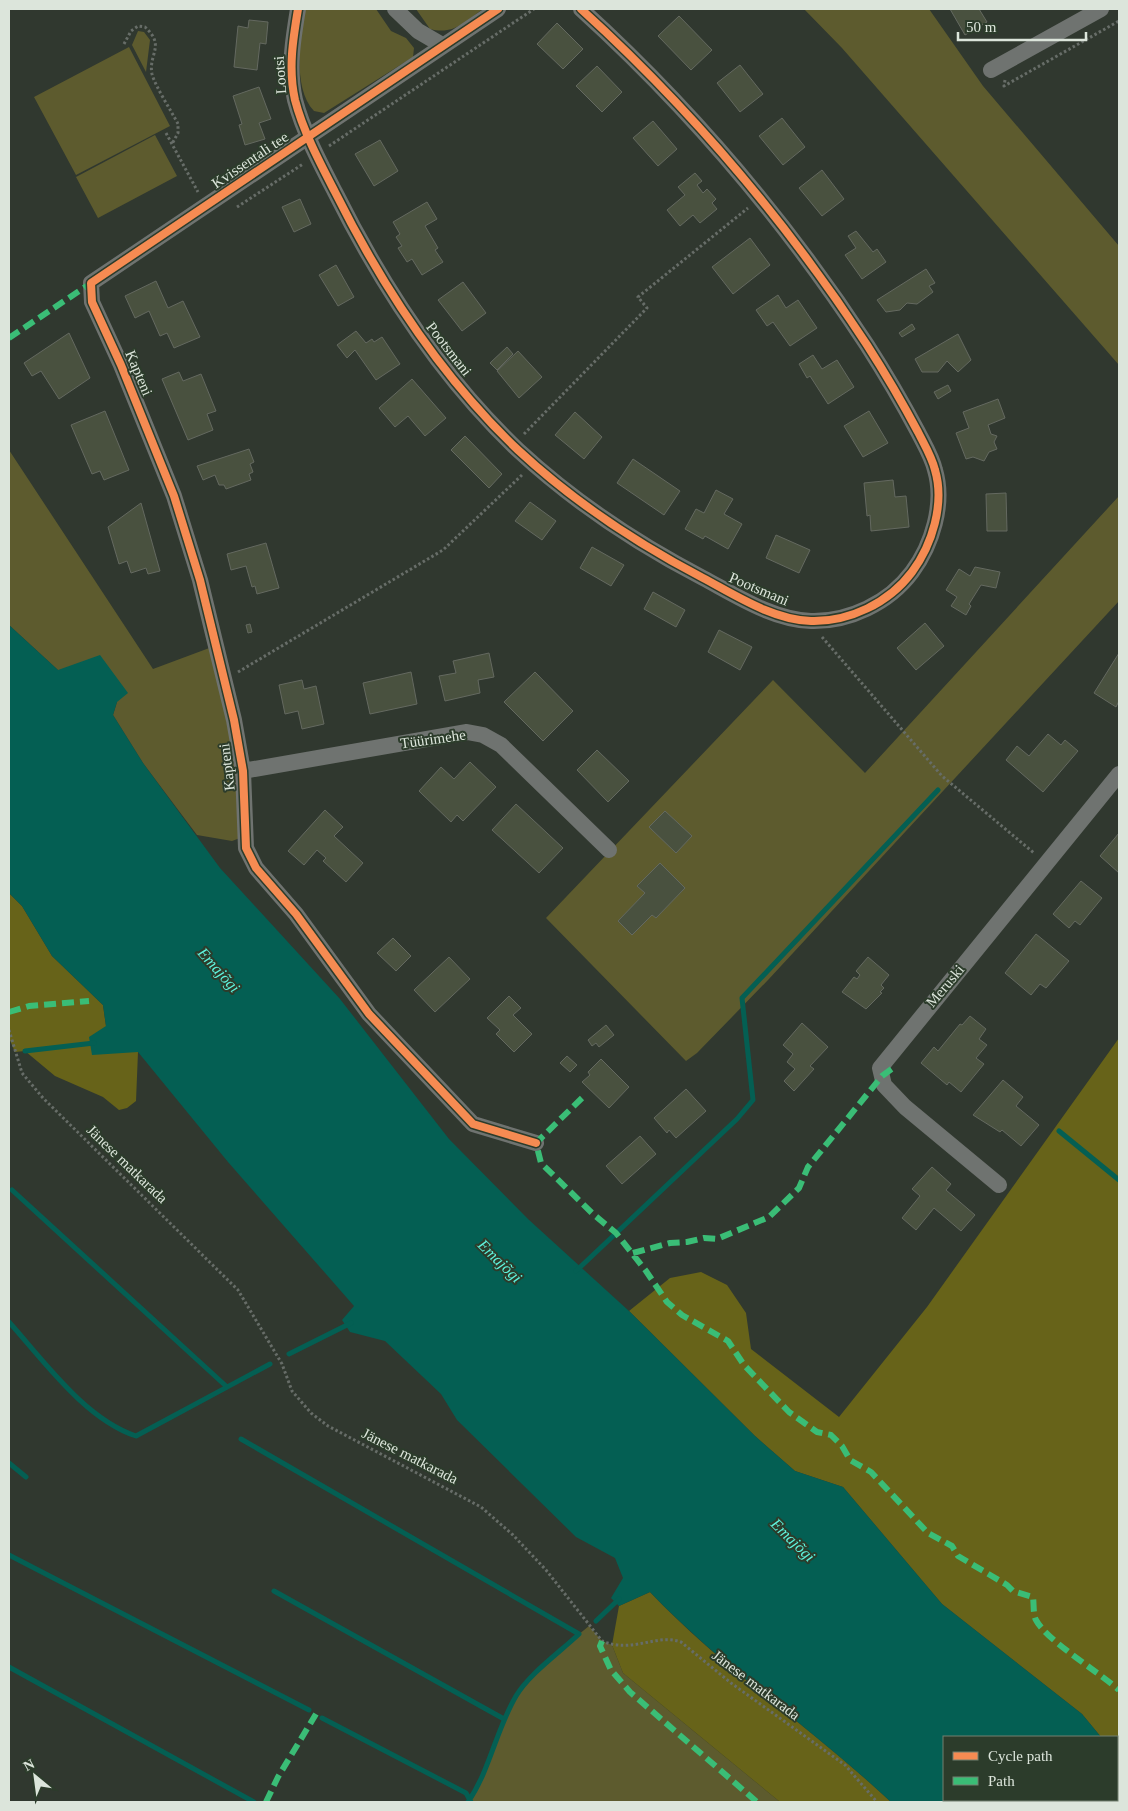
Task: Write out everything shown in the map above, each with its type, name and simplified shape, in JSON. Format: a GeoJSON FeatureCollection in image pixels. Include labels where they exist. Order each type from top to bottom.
{"type":"FeatureCollection","features":[{"type":"Feature","properties":{"kind":"street","name":"Lootsi"},"geometry":{"type":"LineString","coordinates":[[298,9],[290,55],[295,100],[309,137]]}},
{"type":"Feature","properties":{"kind":"street"},"geometry":{"type":"LineString","coordinates":[[395,9],[418,31],[442,45]]}},
{"type":"Feature","properties":{"kind":"street","name":"Kvissentali tee"},"geometry":{"type":"LineString","coordinates":[[91,283],[498,9]]}},
{"type":"Feature","properties":{"kind":"street","name":"Pootsmani"},"geometry":{"type":"LineString","coordinates":[[309,137],[351,224],[390,293],[476,406],[514,445],[581,502],[652,551],[720,588],[781,616],[812,621],[855,614],[885,600],[898,589],[928,550],[937,511],[938,485],[935,470],[925,446],[878,362],[784,225],[712,139],[634,56],[581,9]]}},
{"type":"Feature","properties":{"kind":"street"},"geometry":{"type":"LineString","coordinates":[[991,70],[1101,9]]}},
{"type":"Feature","properties":{"kind":"street","name":"Kapteni"},"geometry":{"type":"LineString","coordinates":[[91,283],[92,302],[121,365],[174,496],[200,580],[243,771],[246,848],[256,868],[296,914],[369,1014],[473,1124],[536,1143]]}},
{"type":"Feature","properties":{"kind":"street","name":"Tüürimehe"},"geometry":{"type":"LineString","coordinates":[[243,771],[453,734],[467,732],[483,735],[501,745],[609,850]]}},
{"type":"Feature","properties":{"kind":"street","name":"Meruski"},"geometry":{"type":"LineString","coordinates":[[999,1185],[905,1107],[884,1085],[880,1068],[1119,774]]}},
{"type":"Feature","properties":{"kind":"path"},"geometry":{"type":"LineString","coordinates":[[124,44],[132,31],[138,26],[145,26],[154,36],[156,44],[152,74],[178,124],[178,133],[172,144]]}},
{"type":"Feature","properties":{"kind":"path"},"geometry":{"type":"LineString","coordinates":[[166,133],[206,206]]}},
{"type":"Feature","properties":{"kind":"path"},"geometry":{"type":"LineString","coordinates":[[514,445],[647,308],[638,297],[761,198]]}},
{"type":"Feature","properties":{"kind":"path"},"geometry":{"type":"LineString","coordinates":[[224,680],[444,550],[534,463]]}},
{"type":"Feature","properties":{"kind":"path"},"geometry":{"type":"LineString","coordinates":[[812,621],[824,638],[942,776],[1046,862]]}},
{"type":"Feature","properties":{"kind":"shaded area"},"geometry":{"type":"Polygon","coordinates":[[[303,9],[376,9],[391,31],[406,38],[414,48],[413,57],[324,113],[314,111],[307,101],[300,76],[303,9]]]}},
{"type":"Feature","properties":{"kind":"shaded area"},"geometry":{"type":"Polygon","coordinates":[[[416,9],[483,9],[452,29],[438,30],[430,29],[416,9]]]}},
{"type":"Feature","properties":{"kind":"shaded area"},"geometry":{"type":"Polygon","coordinates":[[[804,9],[929,9],[983,86],[1119,246],[1119,365],[842,48],[804,9]]]}},
{"type":"Feature","properties":{"kind":"shaded area"},"geometry":{"type":"Polygon","coordinates":[[[138,31],[144,32],[150,40],[146,72],[132,45],[138,31]]]}},
{"type":"Feature","properties":{"kind":"shaded area"},"geometry":{"type":"Polygon","coordinates":[[[129,47],[170,126],[76,175],[34,97],[129,47]]]}},
{"type":"Feature","properties":{"kind":"shaded area"},"geometry":{"type":"Polygon","coordinates":[[[155,135],[177,176],[98,218],[76,177],[155,135]]]}},
{"type":"Feature","properties":{"kind":"shaded area"},"geometry":{"type":"Polygon","coordinates":[[[9,450],[153,669],[212,647],[236,769],[240,838],[232,841],[197,835],[143,763],[113,715],[117,702],[58,670],[9,625],[9,450]]]}},
{"type":"Feature","properties":{"kind":"shaded area"},"geometry":{"type":"Polygon","coordinates":[[[1119,496],[1119,601],[768,980],[697,1053],[686,1061],[546,918],[773,680],[865,773],[1119,496]]]}},
{"type":"Feature","properties":{"kind":"shaded area"},"geometry":{"type":"Polygon","coordinates":[[[9,893],[22,906],[52,956],[103,1005],[106,1026],[138,1052],[136,1101],[127,1108],[119,1110],[103,1097],[55,1076],[25,1051],[15,1052],[9,1038],[9,893]]]}},
{"type":"Feature","properties":{"kind":"shaded area"},"geometry":{"type":"Polygon","coordinates":[[[1119,1038],[1119,1750],[1118,1736],[1100,1736],[1082,1714],[942,1604],[843,1487],[795,1471],[755,1436],[629,1311],[670,1278],[701,1272],[727,1285],[746,1313],[751,1349],[839,1417],[927,1307],[1119,1038]]]}},
{"type":"Feature","properties":{"kind":"shaded area"},"geometry":{"type":"Polygon","coordinates":[[[650,1592],[707,1647],[831,1749],[891,1802],[780,1802],[623,1673],[612,1645],[619,1606],[650,1592]]]}},
{"type":"Feature","properties":{"kind":"shaded area"},"geometry":{"type":"Polygon","coordinates":[[[589,1626],[602,1641],[612,1645],[623,1673],[780,1802],[468,1802],[482,1776],[509,1706],[517,1694],[541,1666],[589,1626]]]}},
{"type":"Feature","properties":{"kind":"water","name":"Emajõgi"},"geometry":{"type":"Polygon","coordinates":[[[9,625],[58,670],[100,655],[128,693],[117,702],[113,715],[143,763],[220,868],[340,999],[449,1139],[528,1219],[629,1311],[755,1436],[795,1471],[843,1487],[942,1604],[1082,1714],[1100,1736],[943,1736],[943,1801],[1118,1801],[1118,1750],[1119,1802],[891,1802],[831,1749],[708,1647],[650,1592],[619,1606],[611,1598],[623,1578],[615,1558],[576,1537],[457,1420],[441,1394],[385,1341],[350,1332],[342,1320],[354,1306],[228,1162],[138,1052],[92,1055],[89,1037],[106,1026],[103,1005],[52,956],[22,906],[9,893],[9,625]]]}},
{"type":"Feature","properties":{"kind":"building"},"geometry":{"type":"Polygon","coordinates":[[[950,9],[979,9],[987,22],[965,35],[950,9]]]}},
{"type":"Feature","properties":{"kind":"building"},"geometry":{"type":"Polygon","coordinates":[[[679,16],[712,50],[691,70],[658,36],[679,16]]]}},
{"type":"Feature","properties":{"kind":"building"},"geometry":{"type":"Polygon","coordinates":[[[249,20],[268,22],[266,44],[260,43],[257,70],[234,67],[238,26],[248,28],[249,20]]]}},
{"type":"Feature","properties":{"kind":"building"},"geometry":{"type":"Polygon","coordinates":[[[557,23],[583,49],[563,69],[537,44],[557,23]]]}},
{"type":"Feature","properties":{"kind":"building"},"geometry":{"type":"Polygon","coordinates":[[[740,65],[763,94],[740,112],[717,83],[740,65]]]}},
{"type":"Feature","properties":{"kind":"building"},"geometry":{"type":"Polygon","coordinates":[[[597,66],[622,92],[602,112],[576,86],[597,66]]]}},
{"type":"Feature","properties":{"kind":"building"},"geometry":{"type":"Polygon","coordinates":[[[259,87],[271,119],[259,123],[265,139],[245,145],[239,125],[242,124],[233,96],[259,87]]]}},
{"type":"Feature","properties":{"kind":"building"},"geometry":{"type":"Polygon","coordinates":[[[782,118],[805,147],[783,165],[759,136],[782,118]]]}},
{"type":"Feature","properties":{"kind":"building"},"geometry":{"type":"Polygon","coordinates":[[[653,121],[677,149],[658,166],[633,138],[653,121]]]}},
{"type":"Feature","properties":{"kind":"building"},"geometry":{"type":"Polygon","coordinates":[[[380,140],[398,171],[374,186],[355,154],[380,140]]]}},
{"type":"Feature","properties":{"kind":"building"},"geometry":{"type":"Polygon","coordinates":[[[822,170],[844,199],[822,216],[799,188],[822,170]]]}},
{"type":"Feature","properties":{"kind":"building"},"geometry":{"type":"Polygon","coordinates":[[[695,173],[702,181],[697,185],[703,193],[707,189],[716,199],[712,203],[717,209],[700,223],[693,215],[680,226],[667,210],[685,195],[678,187],[695,173]]]}},
{"type":"Feature","properties":{"kind":"building"},"geometry":{"type":"Polygon","coordinates":[[[300,199],[311,224],[294,232],[282,207],[300,199]]]}},
{"type":"Feature","properties":{"kind":"building"},"geometry":{"type":"Polygon","coordinates":[[[427,202],[437,219],[425,226],[438,248],[435,250],[443,262],[422,275],[412,259],[407,262],[398,248],[402,246],[396,237],[400,234],[393,222],[427,202]]]}},
{"type":"Feature","properties":{"kind":"building"},"geometry":{"type":"Polygon","coordinates":[[[856,231],[873,252],[877,249],[886,262],[862,279],[845,255],[856,248],[848,236],[856,231]]]}},
{"type":"Feature","properties":{"kind":"building"},"geometry":{"type":"Polygon","coordinates":[[[750,238],[770,265],[733,294],[712,267],[750,238]]]}},
{"type":"Feature","properties":{"kind":"building"},"geometry":{"type":"Polygon","coordinates":[[[336,265],[354,297],[338,306],[319,275],[336,265]]]}},
{"type":"Feature","properties":{"kind":"building"},"geometry":{"type":"Polygon","coordinates":[[[926,269],[935,283],[929,286],[933,292],[917,304],[907,303],[900,310],[886,312],[877,300],[926,269]]]}},
{"type":"Feature","properties":{"kind":"building"},"geometry":{"type":"Polygon","coordinates":[[[156,281],[168,308],[183,301],[200,337],[174,348],[167,333],[160,336],[149,311],[135,318],[125,296],[156,281]]]}},
{"type":"Feature","properties":{"kind":"building"},"geometry":{"type":"Polygon","coordinates":[[[463,282],[486,313],[462,331],[438,300],[463,282]]]}},
{"type":"Feature","properties":{"kind":"building"},"geometry":{"type":"Polygon","coordinates":[[[778,295],[786,308],[798,300],[817,328],[790,346],[773,322],[767,326],[756,310],[778,295]]]}},
{"type":"Feature","properties":{"kind":"building"},"geometry":{"type":"Polygon","coordinates":[[[912,324],[915,329],[902,337],[899,333],[912,324]]]}},
{"type":"Feature","properties":{"kind":"building"},"geometry":{"type":"Polygon","coordinates":[[[356,331],[366,343],[372,339],[374,342],[382,337],[400,364],[376,380],[355,350],[347,358],[337,345],[356,331]]]}},
{"type":"Feature","properties":{"kind":"building"},"geometry":{"type":"Polygon","coordinates":[[[69,333],[90,378],[59,399],[41,371],[32,376],[24,363],[69,333]]]}},
{"type":"Feature","properties":{"kind":"building"},"geometry":{"type":"Polygon","coordinates":[[[958,334],[971,360],[958,372],[947,361],[938,372],[922,372],[915,359],[958,334]]]}},
{"type":"Feature","properties":{"kind":"building"},"geometry":{"type":"Polygon","coordinates":[[[507,347],[513,354],[497,370],[490,363],[507,347]]]}},
{"type":"Feature","properties":{"kind":"building"},"geometry":{"type":"Polygon","coordinates":[[[518,351],[542,377],[519,398],[497,371],[518,351]]]}},
{"type":"Feature","properties":{"kind":"building"},"geometry":{"type":"Polygon","coordinates":[[[813,355],[822,369],[837,360],[854,387],[828,404],[810,376],[807,378],[799,364],[813,355]]]}},
{"type":"Feature","properties":{"kind":"building"},"geometry":{"type":"Polygon","coordinates":[[[179,372],[183,381],[201,374],[216,411],[207,414],[213,430],[188,440],[162,379],[179,372]]]}},
{"type":"Feature","properties":{"kind":"building"},"geometry":{"type":"Polygon","coordinates":[[[412,379],[446,418],[425,436],[408,416],[395,427],[379,408],[412,379]]]}},
{"type":"Feature","properties":{"kind":"building"},"geometry":{"type":"Polygon","coordinates":[[[948,385],[951,391],[938,399],[934,392],[948,385]]]}},
{"type":"Feature","properties":{"kind":"building"},"geometry":{"type":"Polygon","coordinates":[[[998,399],[1005,418],[988,425],[991,434],[997,436],[994,442],[997,449],[989,452],[984,461],[973,457],[966,459],[956,433],[969,428],[963,412],[998,399]]]}},
{"type":"Feature","properties":{"kind":"building"},"geometry":{"type":"Polygon","coordinates":[[[105,411],[129,470],[104,480],[100,471],[92,474],[71,425],[105,411]]]}},
{"type":"Feature","properties":{"kind":"building"},"geometry":{"type":"Polygon","coordinates":[[[869,411],[888,443],[863,457],[844,426],[869,411]]]}},
{"type":"Feature","properties":{"kind":"building"},"geometry":{"type":"Polygon","coordinates":[[[575,412],[602,437],[584,459],[555,435],[575,412]]]}},
{"type":"Feature","properties":{"kind":"building"},"geometry":{"type":"Polygon","coordinates":[[[465,436],[502,474],[489,488],[451,450],[465,436]]]}},
{"type":"Feature","properties":{"kind":"building"},"geometry":{"type":"Polygon","coordinates":[[[249,449],[254,462],[250,464],[253,472],[249,474],[251,480],[226,489],[224,485],[219,485],[215,475],[203,480],[197,466],[249,449]]]}},
{"type":"Feature","properties":{"kind":"building"},"geometry":{"type":"Polygon","coordinates":[[[633,459],[680,491],[664,515],[617,483],[633,459]]]}},
{"type":"Feature","properties":{"kind":"building"},"geometry":{"type":"Polygon","coordinates":[[[893,480],[895,497],[906,496],[909,527],[871,531],[870,515],[867,516],[864,483],[893,480]]]}},
{"type":"Feature","properties":{"kind":"building"},"geometry":{"type":"Polygon","coordinates":[[[716,490],[733,499],[724,514],[742,524],[728,549],[705,536],[703,539],[685,529],[696,509],[704,513],[716,490]]]}},
{"type":"Feature","properties":{"kind":"building"},"geometry":{"type":"Polygon","coordinates":[[[1006,493],[1007,531],[987,531],[986,494],[1006,493]]]}},
{"type":"Feature","properties":{"kind":"building"},"geometry":{"type":"Polygon","coordinates":[[[530,502],[556,521],[542,540],[515,521],[530,502]]]}},
{"type":"Feature","properties":{"kind":"building"},"geometry":{"type":"Polygon","coordinates":[[[141,503],[160,571],[148,574],[146,568],[131,573],[127,561],[119,564],[108,527],[141,503]]]}},
{"type":"Feature","properties":{"kind":"building"},"geometry":{"type":"Polygon","coordinates":[[[776,535],[810,550],[799,573],[766,558],[776,535]]]}},
{"type":"Feature","properties":{"kind":"building"},"geometry":{"type":"Polygon","coordinates":[[[266,543],[279,588],[257,594],[255,586],[252,587],[246,566],[231,570],[227,554],[266,543]]]}},
{"type":"Feature","properties":{"kind":"building"},"geometry":{"type":"Polygon","coordinates":[[[592,547],[624,565],[611,586],[580,568],[592,547]]]}},
{"type":"Feature","properties":{"kind":"building"},"geometry":{"type":"Polygon","coordinates":[[[975,567],[1000,572],[996,588],[981,585],[969,604],[971,606],[966,615],[951,606],[957,597],[946,590],[959,569],[970,576],[975,567]]]}},
{"type":"Feature","properties":{"kind":"building"},"geometry":{"type":"Polygon","coordinates":[[[653,592],[685,610],[676,627],[644,609],[653,592]]]}},
{"type":"Feature","properties":{"kind":"building"},"geometry":{"type":"Polygon","coordinates":[[[925,623],[944,646],[916,670],[897,648],[925,623]]]}},
{"type":"Feature","properties":{"kind":"building"},"geometry":{"type":"Polygon","coordinates":[[[250,624],[252,632],[248,633],[246,625],[250,624]]]}},
{"type":"Feature","properties":{"kind":"building"},"geometry":{"type":"Polygon","coordinates":[[[719,630],[752,647],[740,670],[708,652],[719,630]]]}},
{"type":"Feature","properties":{"kind":"building"},"geometry":{"type":"Polygon","coordinates":[[[489,653],[494,677],[478,680],[480,693],[445,701],[439,676],[456,673],[453,661],[489,653]]]}},
{"type":"Feature","properties":{"kind":"building"},"geometry":{"type":"Polygon","coordinates":[[[1119,653],[1119,701],[1116,707],[1094,693],[1119,653]]]}},
{"type":"Feature","properties":{"kind":"building"},"geometry":{"type":"Polygon","coordinates":[[[411,672],[417,704],[370,714],[363,683],[411,672]]]}},
{"type":"Feature","properties":{"kind":"building"},"geometry":{"type":"Polygon","coordinates":[[[535,672],[573,711],[543,741],[504,702],[535,672]]]}},
{"type":"Feature","properties":{"kind":"building"},"geometry":{"type":"Polygon","coordinates":[[[302,680],[304,689],[316,686],[324,724],[302,729],[298,711],[285,714],[279,685],[302,680]]]}},
{"type":"Feature","properties":{"kind":"building"},"geometry":{"type":"Polygon","coordinates":[[[1048,734],[1061,745],[1065,740],[1078,751],[1043,792],[1006,760],[1017,746],[1029,756],[1048,734]]]}},
{"type":"Feature","properties":{"kind":"building"},"geometry":{"type":"Polygon","coordinates":[[[597,750],[629,781],[608,802],[577,770],[597,750]]]}},
{"type":"Feature","properties":{"kind":"building"},"geometry":{"type":"Polygon","coordinates":[[[470,762],[496,787],[463,821],[457,815],[451,822],[419,791],[441,767],[454,779],[470,762]]]}},
{"type":"Feature","properties":{"kind":"building"},"geometry":{"type":"Polygon","coordinates":[[[516,804],[563,848],[539,873],[492,830],[516,804]]]}},
{"type":"Feature","properties":{"kind":"building"},"geometry":{"type":"Polygon","coordinates":[[[325,810],[343,827],[334,836],[363,863],[346,882],[323,861],[326,858],[317,850],[304,865],[288,851],[325,810]]]}},
{"type":"Feature","properties":{"kind":"building"},"geometry":{"type":"Polygon","coordinates":[[[665,811],[692,836],[676,853],[649,827],[665,811]]]}},
{"type":"Feature","properties":{"kind":"building"},"geometry":{"type":"Polygon","coordinates":[[[1119,833],[1119,873],[1100,856],[1119,833]]]}},
{"type":"Feature","properties":{"kind":"building"},"geometry":{"type":"Polygon","coordinates":[[[660,863],[685,888],[656,918],[652,915],[632,935],[618,921],[645,893],[637,886],[660,863]]]}},
{"type":"Feature","properties":{"kind":"building"},"geometry":{"type":"Polygon","coordinates":[[[1081,881],[1102,898],[1080,925],[1075,921],[1069,928],[1053,914],[1081,881]]]}},
{"type":"Feature","properties":{"kind":"building"},"geometry":{"type":"Polygon","coordinates":[[[1036,934],[1069,961],[1046,988],[1040,984],[1031,995],[1005,973],[1036,934]]]}},
{"type":"Feature","properties":{"kind":"building"},"geometry":{"type":"Polygon","coordinates":[[[393,938],[411,956],[396,971],[377,953],[393,938]]]}},
{"type":"Feature","properties":{"kind":"building"},"geometry":{"type":"Polygon","coordinates":[[[449,957],[470,979],[435,1012],[414,990],[449,957]]]}},
{"type":"Feature","properties":{"kind":"building"},"geometry":{"type":"Polygon","coordinates":[[[868,957],[889,975],[881,985],[884,988],[880,992],[882,993],[866,1009],[842,992],[854,977],[857,979],[860,975],[856,971],[868,957]]]}},
{"type":"Feature","properties":{"kind":"building"},"geometry":{"type":"Polygon","coordinates":[[[509,996],[521,1008],[513,1015],[532,1034],[514,1052],[496,1034],[500,1030],[487,1018],[509,996]]]}},
{"type":"Feature","properties":{"kind":"building"},"geometry":{"type":"Polygon","coordinates":[[[970,1016],[986,1029],[979,1039],[987,1045],[976,1058],[984,1064],[961,1092],[949,1082],[947,1085],[921,1063],[934,1047],[938,1051],[960,1024],[962,1025],[970,1016]]]}},
{"type":"Feature","properties":{"kind":"building"},"geometry":{"type":"Polygon","coordinates":[[[802,1023],[828,1047],[810,1066],[814,1069],[794,1091],[784,1081],[795,1069],[787,1062],[793,1054],[783,1045],[802,1023]]]}},
{"type":"Feature","properties":{"kind":"building"},"geometry":{"type":"Polygon","coordinates":[[[606,1025],[614,1035],[599,1047],[596,1043],[592,1046],[588,1040],[606,1025]]]}},
{"type":"Feature","properties":{"kind":"building"},"geometry":{"type":"Polygon","coordinates":[[[567,1056],[577,1065],[570,1072],[560,1063],[567,1056]]]}},
{"type":"Feature","properties":{"kind":"building"},"geometry":{"type":"Polygon","coordinates":[[[601,1059],[629,1087],[609,1108],[582,1082],[590,1075],[588,1072],[601,1059]]]}},
{"type":"Feature","properties":{"kind":"building"},"geometry":{"type":"Polygon","coordinates":[[[1003,1080],[1023,1097],[1016,1106],[1039,1125],[1021,1146],[1002,1130],[1000,1132],[973,1115],[1003,1080]]]}},
{"type":"Feature","properties":{"kind":"building"},"geometry":{"type":"Polygon","coordinates":[[[686,1089],[706,1111],[676,1138],[669,1130],[667,1133],[654,1118],[686,1089]]]}},
{"type":"Feature","properties":{"kind":"building"},"geometry":{"type":"Polygon","coordinates":[[[640,1136],[656,1154],[622,1184],[606,1166],[640,1136]]]}},
{"type":"Feature","properties":{"kind":"building"},"geometry":{"type":"Polygon","coordinates":[[[932,1167],[951,1184],[946,1190],[975,1215],[961,1231],[934,1208],[916,1230],[902,1218],[920,1196],[912,1189],[932,1167]]]}},
{"type":"Feature","properties":{"kind":"waterway"},"geometry":{"type":"LineString","coordinates":[[576,1271],[737,1119],[753,1100],[742,998],[938,790]]}},
{"type":"Feature","properties":{"kind":"waterway"},"geometry":{"type":"LineString","coordinates":[[25,1051],[94,1043]]}},
{"type":"Feature","properties":{"kind":"waterway"},"geometry":{"type":"LineString","coordinates":[[1059,1131],[1119,1180]]}},
{"type":"Feature","properties":{"kind":"waterway"},"geometry":{"type":"LineString","coordinates":[[12,1190],[227,1387]]}},
{"type":"Feature","properties":{"kind":"waterway"},"geometry":{"type":"LineString","coordinates":[[9,1322],[51,1371],[83,1403],[117,1428],[136,1436],[270,1364]]}},
{"type":"Feature","properties":{"kind":"waterway"},"geometry":{"type":"LineString","coordinates":[[289,1354],[351,1323]]}},
{"type":"Feature","properties":{"kind":"waterway"},"geometry":{"type":"LineString","coordinates":[[241,1439],[579,1634],[537,1671],[516,1696],[503,1722],[482,1777],[468,1802]]}},
{"type":"Feature","properties":{"kind":"waterway"},"geometry":{"type":"LineString","coordinates":[[9,1463],[26,1477]]}},
{"type":"Feature","properties":{"kind":"waterway"},"geometry":{"type":"LineString","coordinates":[[9,1555],[309,1710]]}},
{"type":"Feature","properties":{"kind":"waterway"},"geometry":{"type":"LineString","coordinates":[[274,1591],[504,1719]]}},
{"type":"Feature","properties":{"kind":"waterway"},"geometry":{"type":"LineString","coordinates":[[596,1621],[619,1599]]}},
{"type":"Feature","properties":{"kind":"waterway"},"geometry":{"type":"LineString","coordinates":[[9,1667],[254,1802]]}},
{"type":"Feature","properties":{"kind":"waterway"},"geometry":{"type":"LineString","coordinates":[[322,1718],[466,1793],[471,1802]]}},
{"type":"Feature","properties":{"kind":"marked path"},"geometry":{"type":"LineString","coordinates":[[9,338],[91,283]]}},
{"type":"Feature","properties":{"kind":"marked path"},"geometry":{"type":"LineString","coordinates":[[9,1012],[29,1006],[89,1001]]}},
{"type":"Feature","properties":{"kind":"marked path"},"geometry":{"type":"LineString","coordinates":[[633,1253],[670,1243],[704,1238],[717,1239],[769,1217],[799,1188],[808,1167],[882,1076],[893,1068]]}},
{"type":"Feature","properties":{"kind":"marked path"},"geometry":{"type":"LineString","coordinates":[[582,1098],[536,1143],[541,1163],[593,1214],[616,1233],[646,1271],[667,1302],[682,1315],[728,1341],[744,1365],[789,1412],[817,1432],[831,1435],[842,1446],[850,1460],[871,1472],[928,1533],[952,1546],[958,1556],[1007,1585],[1013,1591],[1033,1597],[1035,1618],[1042,1628],[1062,1647],[1119,1690]]}},
{"type":"Feature","properties":{"kind":"marked path"},"geometry":{"type":"LineString","coordinates":[[602,1641],[600,1646],[611,1670],[630,1692],[757,1802]]}},
{"type":"Feature","properties":{"kind":"marked path"},"geometry":{"type":"LineString","coordinates":[[266,1802],[278,1777],[316,1714]]}},
{"type":"Feature","properties":{"kind":"cycle path"},"geometry":{"type":"LineString","coordinates":[[298,9],[292,54],[293,88],[298,112],[312,147],[353,227],[393,296],[439,361],[490,422],[539,469],[606,520],[678,565],[755,606],[797,620],[811,621],[840,618],[867,608],[892,593],[903,583],[919,561],[931,537],[937,510],[938,483],[928,451],[900,399],[867,345],[804,254],[735,168],[661,86],[581,9]]}},
{"type":"Feature","properties":{"kind":"cycle path"},"geometry":{"type":"LineString","coordinates":[[498,9],[91,283],[92,302],[121,365],[174,496],[200,580],[234,720],[243,771],[246,848],[256,868],[296,914],[369,1014],[473,1124],[536,1143]]}}]}
